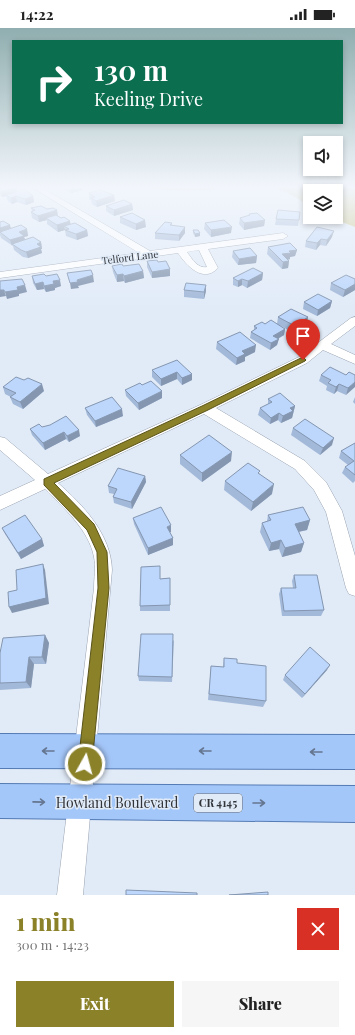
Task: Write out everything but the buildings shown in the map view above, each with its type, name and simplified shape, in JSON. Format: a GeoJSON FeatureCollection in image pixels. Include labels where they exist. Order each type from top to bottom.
{"type":"FeatureCollection","features":[{"type":"Feature","properties":{"kind":"main road"},"geometry":{"type":"LineString","coordinates":[[0,751],[355,752]]}},
{"type":"Feature","properties":{"kind":"main road","name":"Howland Boulevard"},"geometry":{"type":"LineString","coordinates":[[0,801],[80,803],[355,804]]}},
{"type":"Feature","properties":{"kind":"street"},"geometry":{"type":"LineString","coordinates":[[102,226],[148,254]]}},
{"type":"Feature","properties":{"kind":"street","name":"Telford Lane"},"geometry":{"type":"LineString","coordinates":[[2,272],[181,251],[283,236]]}},
{"type":"Feature","properties":{"kind":"street"},"geometry":{"type":"LineString","coordinates":[[181,251],[192,267],[206,271],[213,268],[203,248]]}},
{"type":"Feature","properties":{"kind":"street"},"geometry":{"type":"LineString","coordinates":[[0,503],[205,408],[303,360],[355,320]]}},
{"type":"Feature","properties":{"kind":"street"},"geometry":{"type":"LineString","coordinates":[[322,345],[355,360]]}},
{"type":"Feature","properties":{"kind":"street"},"geometry":{"type":"LineString","coordinates":[[205,408],[300,465],[320,486],[334,511],[355,588]]}},
{"type":"Feature","properties":{"kind":"street"},"geometry":{"type":"LineString","coordinates":[[0,442],[47,482],[90,527],[102,552],[103,588],[87,751],[70,895]]}},
{"type":"Feature","properties":{"kind":"route"},"geometry":{"type":"LineString","coordinates":[[85,764],[103,588],[102,552],[90,527],[47,482],[303,360]]}}]}
